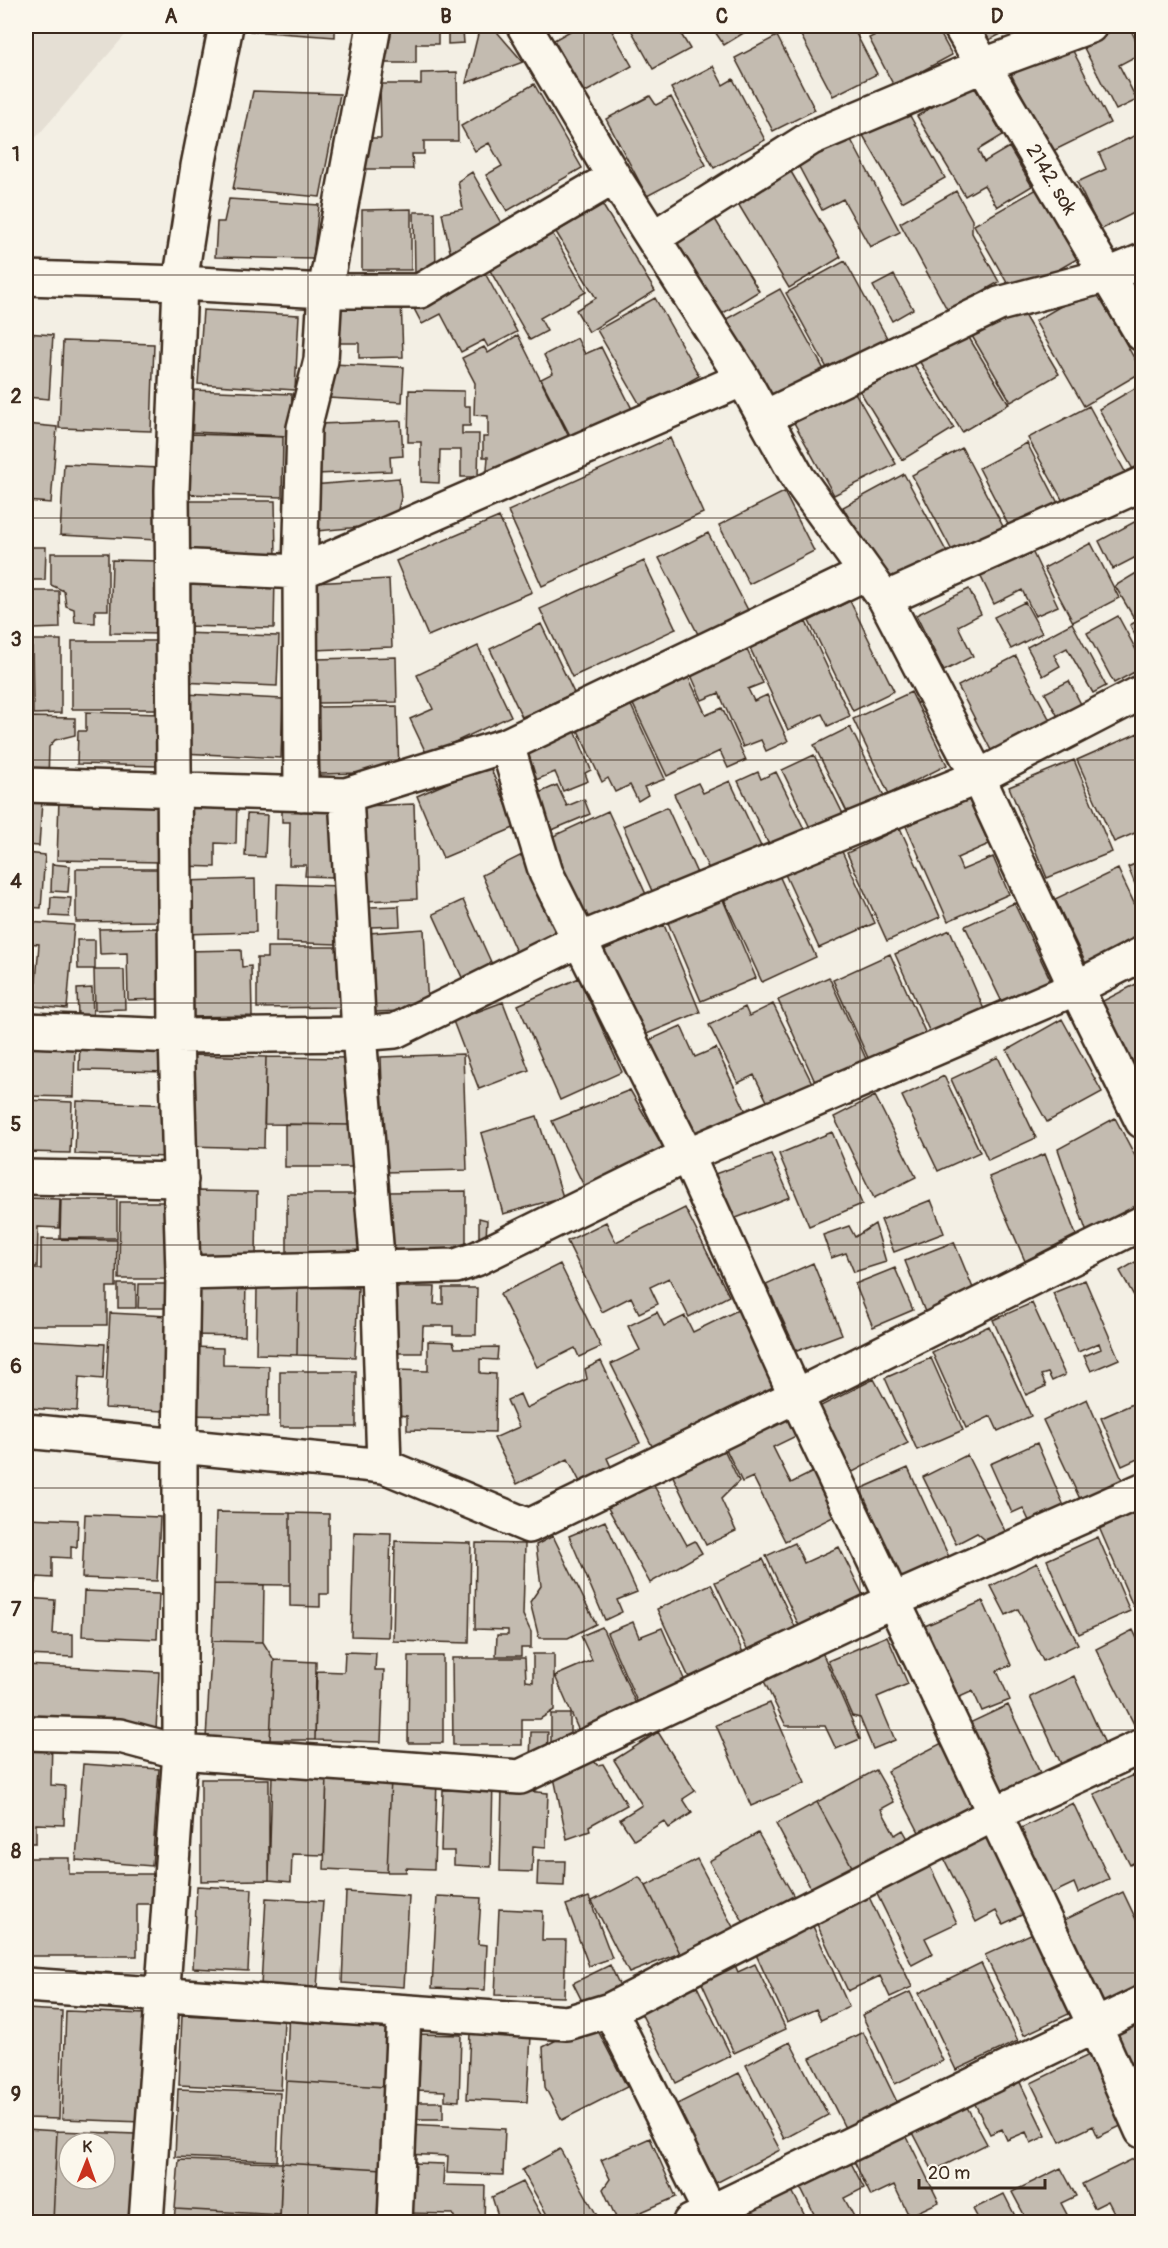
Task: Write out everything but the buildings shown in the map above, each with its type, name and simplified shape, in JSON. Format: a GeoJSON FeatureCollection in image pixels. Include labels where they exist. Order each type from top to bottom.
{"type":"FeatureCollection","features":[{"type":"Feature","properties":{"kind":"street"},"geometry":{"type":"LineString","coordinates":[[146,2223],[180,1752],[180,1445],[183,1273],[176,1036],[172,490],[180,283],[198,166],[226,26]]}},
{"type":"Feature","properties":{"kind":"street"},"geometry":{"type":"LineString","coordinates":[[301,794],[300,572],[304,428],[321,360],[325,291],[374,26]]}},
{"type":"Feature","properties":{"kind":"street"},"geometry":{"type":"LineString","coordinates":[[524,26],[614,177],[742,379],[798,478],[885,599],[978,777],[1076,988],[1143,1121]]}},
{"type":"Feature","properties":{"kind":"street","name":"2142. sok"},"geometry":{"type":"LineString","coordinates":[[960,26],[1143,334]]}},
{"type":"Feature","properties":{"kind":"street"},"geometry":{"type":"LineString","coordinates":[[653,238],[811,138],[984,65],[1090,26]]}},
{"type":"Feature","properties":{"kind":"street"},"geometry":{"type":"LineString","coordinates":[[26,278],[325,291],[420,291],[614,177]]}},
{"type":"Feature","properties":{"kind":"street"},"geometry":{"type":"LineString","coordinates":[[765,417],[999,304],[1108,275],[1143,261]]}},
{"type":"Feature","properties":{"kind":"street"},"geometry":{"type":"LineString","coordinates":[[173,566],[300,572],[742,379]]}},
{"type":"Feature","properties":{"kind":"street"},"geometry":{"type":"LineString","coordinates":[[885,599],[1143,484]]}},
{"type":"Feature","properties":{"kind":"street"},"geometry":{"type":"LineString","coordinates":[[26,785],[346,795],[507,745],[866,573]]}},
{"type":"Feature","properties":{"kind":"street"},"geometry":{"type":"LineString","coordinates":[[26,1030],[176,1036],[359,1034],[395,1031],[579,940],[978,777],[1143,692]]}},
{"type":"Feature","properties":{"kind":"street"},"geometry":{"type":"LineString","coordinates":[[507,745],[546,873],[687,1155],[796,1396],[1143,2131]]}},
{"type":"Feature","properties":{"kind":"street"},"geometry":{"type":"LineString","coordinates":[[346,795],[359,1034],[378,1269],[384,1466]]}},
{"type":"Feature","properties":{"kind":"street"},"geometry":{"type":"LineString","coordinates":[[183,1273],[456,1266],[476,1259],[687,1155],[1076,988],[1143,954]]}},
{"type":"Feature","properties":{"kind":"street"},"geometry":{"type":"LineString","coordinates":[[26,1177],[181,1180]]}},
{"type":"Feature","properties":{"kind":"street"},"geometry":{"type":"LineString","coordinates":[[26,1431],[384,1466],[529,1526],[1143,1223]]}},
{"type":"Feature","properties":{"kind":"street"},"geometry":{"type":"LineString","coordinates":[[26,1733],[120,1736],[180,1752],[520,1777],[892,1601],[1143,1490]]}},
{"type":"Feature","properties":{"kind":"street"},"geometry":{"type":"LineString","coordinates":[[26,1985],[567,2023],[610,2010],[994,1814],[1143,1746]]}},
{"type":"Feature","properties":{"kind":"street"},"geometry":{"type":"LineString","coordinates":[[610,2010],[705,2219],[1143,2003]]}},
{"type":"Feature","properties":{"kind":"street"},"geometry":{"type":"LineString","coordinates":[[394,2223],[404,2013]]}},
{"type":"Feature","properties":{"kind":"shaded area"},"geometry":{"type":"Polygon","coordinates":[[[26,26],[133,26],[26,149],[26,26]]]}}]}
